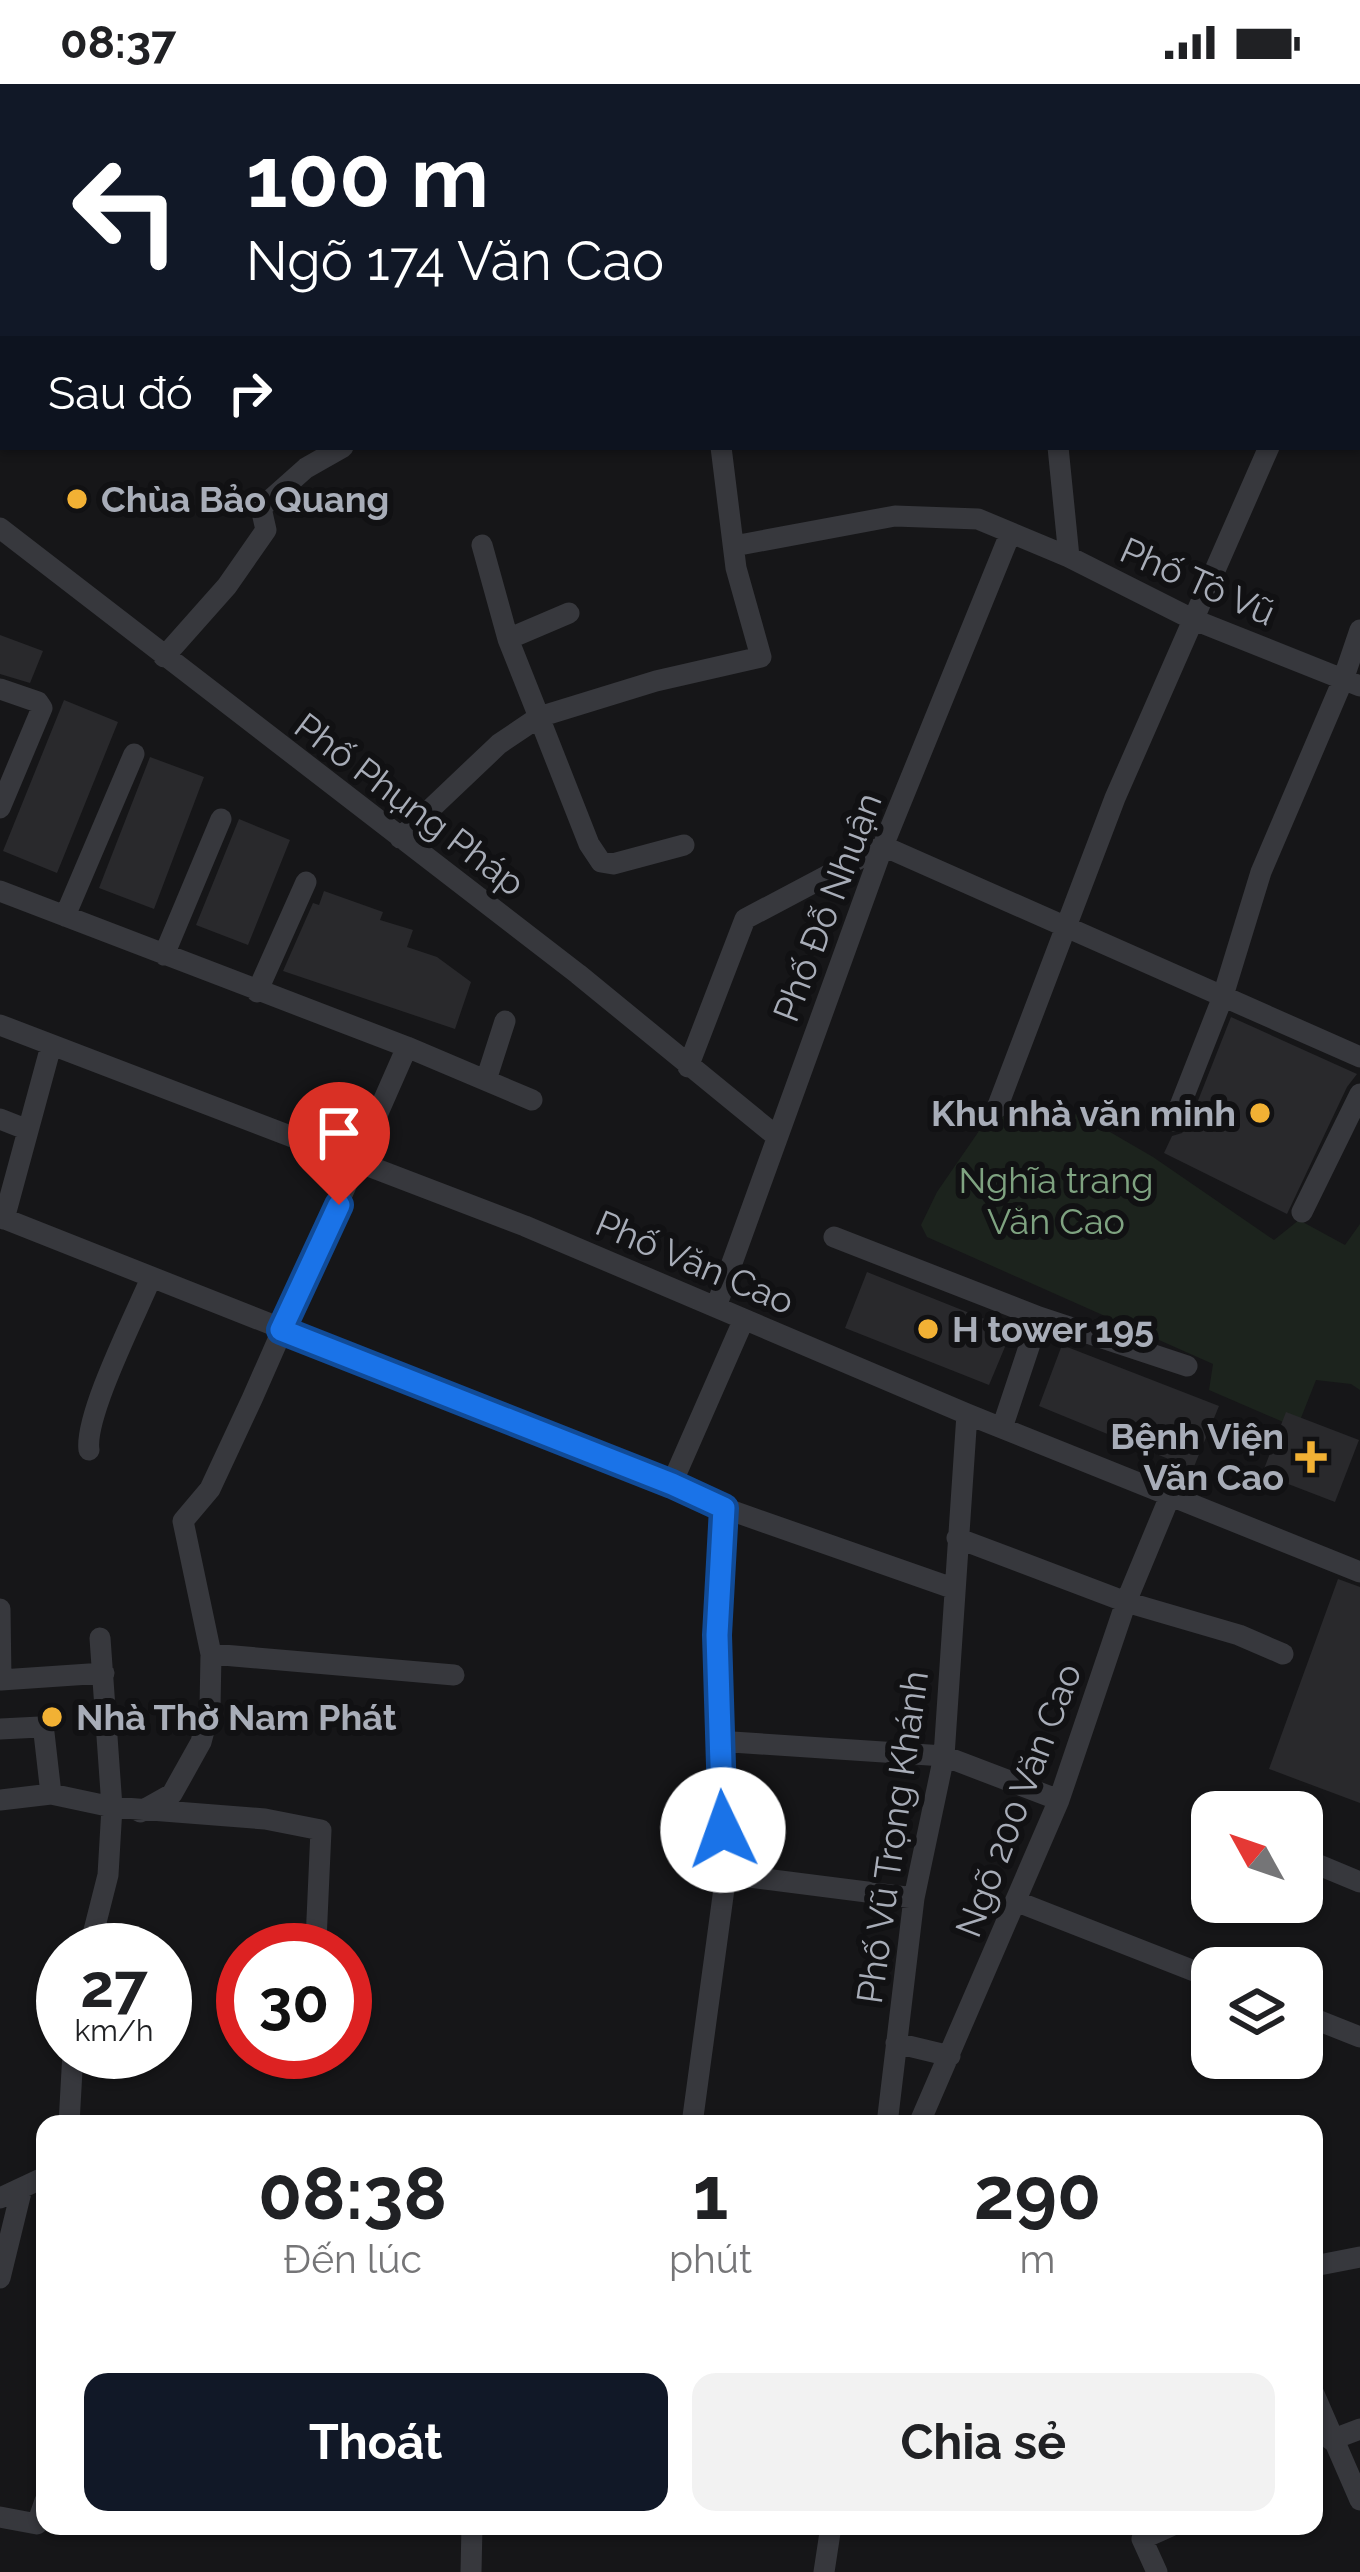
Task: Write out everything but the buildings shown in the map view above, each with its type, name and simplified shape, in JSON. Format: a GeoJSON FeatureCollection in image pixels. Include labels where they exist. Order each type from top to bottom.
{"type":"FeatureCollection","features":[{"type":"Feature","properties":{"kind":"street"},"geometry":{"type":"LineString","coordinates":[[164,657],[227,586],[266,530],[261,508],[306,468],[338,450]]}},
{"type":"Feature","properties":{"kind":"street"},"geometry":{"type":"LineString","coordinates":[[400,838],[499,744],[539,717],[656,681],[761,657],[736,568],[721,450]]}},
{"type":"Feature","properties":{"kind":"street"},"geometry":{"type":"LineString","coordinates":[[1058,450],[1069,557]]}},
{"type":"Feature","properties":{"kind":"street"},"geometry":{"type":"LineString","coordinates":[[997,1108],[1064,928],[1267,450]]}},
{"type":"Feature","properties":{"kind":"street","name":"Phố Tô Vũ"},"geometry":{"type":"LineString","coordinates":[[734,546],[862,520],[923,514],[978,519],[1069,557],[1192,620],[1352,683]]}},
{"type":"Feature","properties":{"kind":"street","name":"Phố Phụng Pháp"},"geometry":{"type":"LineString","coordinates":[[0,528],[578,974],[776,1136]]}},
{"type":"Feature","properties":{"kind":"street","name":"Phố Đỗ Nhuận"},"geometry":{"type":"LineString","coordinates":[[716,1307],[883,846],[1010,534]]}},
{"type":"Feature","properties":{"kind":"street"},"geometry":{"type":"LineString","coordinates":[[482,545],[508,639],[589,844],[601,862],[613,864],[684,844]]}},
{"type":"Feature","properties":{"kind":"street"},"geometry":{"type":"LineString","coordinates":[[508,639],[568,613]]}},
{"type":"Feature","properties":{"kind":"street"},"geometry":{"type":"LineString","coordinates":[[1174,1121],[1222,999],[1262,872],[1352,683],[1360,630]]}},
{"type":"Feature","properties":{"kind":"street"},"geometry":{"type":"LineString","coordinates":[[0,689],[38,702],[41,708],[0,808]]}},
{"type":"Feature","properties":{"kind":"street"},"geometry":{"type":"LineString","coordinates":[[65,916],[134,754]]}},
{"type":"Feature","properties":{"kind":"street"},"geometry":{"type":"LineString","coordinates":[[164,955],[221,819]]}},
{"type":"Feature","properties":{"kind":"street"},"geometry":{"type":"LineString","coordinates":[[688,1067],[745,919],[883,846],[1360,1057]]}},
{"type":"Feature","properties":{"kind":"street"},"geometry":{"type":"LineString","coordinates":[[257,992],[306,882]]}},
{"type":"Feature","properties":{"kind":"street"},"geometry":{"type":"LineString","coordinates":[[0,890],[532,1100]]}},
{"type":"Feature","properties":{"kind":"street"},"geometry":{"type":"LineString","coordinates":[[486,1080],[505,1021]]}},
{"type":"Feature","properties":{"kind":"street","name":"Phố Văn Cao"},"geometry":{"type":"LineString","coordinates":[[0,1025],[525,1226],[967,1414],[1360,1572]]}},
{"type":"Feature","properties":{"kind":"street"},"geometry":{"type":"LineString","coordinates":[[51,1046],[2,1218],[724,1508],[955,1589]]}},
{"type":"Feature","properties":{"kind":"street"},"geometry":{"type":"LineString","coordinates":[[140,1812],[172,1794],[201,1742],[210,1708],[211,1654],[183,1521],[210,1489],[407,1047]]}},
{"type":"Feature","properties":{"kind":"street"},"geometry":{"type":"LineString","coordinates":[[1302,1212],[1360,1094]]}},
{"type":"Feature","properties":{"kind":"street"},"geometry":{"type":"LineString","coordinates":[[0,1119],[28,1130]]}},
{"type":"Feature","properties":{"kind":"street"},"geometry":{"type":"LineString","coordinates":[[834,1238],[1039,1317],[1187,1366]]}},
{"type":"Feature","properties":{"kind":"street"},"geometry":{"type":"LineString","coordinates":[[88,1450],[97,1408],[151,1278]]}},
{"type":"Feature","properties":{"kind":"street"},"geometry":{"type":"LineString","coordinates":[[1002,1428],[1039,1317]]}},
{"type":"Feature","properties":{"kind":"street"},"geometry":{"type":"LineString","coordinates":[[672,1484],[744,1319]]}},
{"type":"Feature","properties":{"kind":"street","name":"Phố Vũ Trọng Khánh"},"geometry":{"type":"LineString","coordinates":[[887,2115],[914,1898],[944,1756],[967,1414]]}},
{"type":"Feature","properties":{"kind":"street","name":"Ngõ 200 Văn Cao"},"geometry":{"type":"LineString","coordinates":[[928,2115],[1059,1800],[1126,1602],[1170,1496]]}},
{"type":"Feature","properties":{"kind":"street"},"geometry":{"type":"LineString","coordinates":[[693,2115],[725,1874],[717,1741],[724,1508]]}},
{"type":"Feature","properties":{"kind":"street"},"geometry":{"type":"LineString","coordinates":[[957,1538],[1126,1602],[1239,1635],[1283,1654]]}},
{"type":"Feature","properties":{"kind":"street"},"geometry":{"type":"LineString","coordinates":[[0,1610],[2,1680],[104,1673]]}},
{"type":"Feature","properties":{"kind":"street"},"geometry":{"type":"LineString","coordinates":[[96,1923],[109,1875],[112,1807],[100,1639]]}},
{"type":"Feature","properties":{"kind":"street"},"geometry":{"type":"LineString","coordinates":[[211,1654],[454,1675]]}},
{"type":"Feature","properties":{"kind":"street"},"geometry":{"type":"LineString","coordinates":[[0,1729],[40,1727],[51,1794]]}},
{"type":"Feature","properties":{"kind":"street"},"geometry":{"type":"LineString","coordinates":[[717,1741],[944,1756],[1059,1800]]}},
{"type":"Feature","properties":{"kind":"street"},"geometry":{"type":"LineString","coordinates":[[0,1800],[51,1794],[140,1812],[265,1819],[321,1830],[317,1923]]}},
{"type":"Feature","properties":{"kind":"street"},"geometry":{"type":"LineString","coordinates":[[1323,1867],[1360,1882]]}},
{"type":"Feature","properties":{"kind":"street"},"geometry":{"type":"LineString","coordinates":[[725,1874],[914,1898]]}},
{"type":"Feature","properties":{"kind":"street"},"geometry":{"type":"LineString","coordinates":[[1018,1902],[1191,1970]]}},
{"type":"Feature","properties":{"kind":"street"},"geometry":{"type":"LineString","coordinates":[[1323,2022],[1360,2037]]}},
{"type":"Feature","properties":{"kind":"street"},"geometry":{"type":"LineString","coordinates":[[896,2043],[950,2056]]}},
{"type":"Feature","properties":{"kind":"street"},"geometry":{"type":"LineString","coordinates":[[70,2115],[72,2079]]}},
{"type":"Feature","properties":{"kind":"street"},"geometry":{"type":"LineString","coordinates":[[0,2198],[36,2181]]}},
{"type":"Feature","properties":{"kind":"street"},"geometry":{"type":"LineString","coordinates":[[0,2278],[22,2188]]}},
{"type":"Feature","properties":{"kind":"street"},"geometry":{"type":"LineString","coordinates":[[1323,2264],[1360,2257]]}},
{"type":"Feature","properties":{"kind":"street"},"geometry":{"type":"LineString","coordinates":[[1323,2418],[1360,2500]]}},
{"type":"Feature","properties":{"kind":"street"},"geometry":{"type":"LineString","coordinates":[[1331,2440],[1360,2429]]}},
{"type":"Feature","properties":{"kind":"street"},"geometry":{"type":"LineString","coordinates":[[0,2517],[36,2524]]}},
{"type":"Feature","properties":{"kind":"street"},"geometry":{"type":"LineString","coordinates":[[471,2572],[472,2535]]}},
{"type":"Feature","properties":{"kind":"street"},"geometry":{"type":"LineString","coordinates":[[824,2572],[830,2535]]}},
{"type":"Feature","properties":{"kind":"street"},"geometry":{"type":"LineString","coordinates":[[1151,2535],[1142,2539],[1157,2572]]}},
{"type":"Feature","properties":{"kind":"green space","name":"Nghĩa trang Văn Cao"},"geometry":{"type":"Polygon","coordinates":[[[1079,1114],[1153,1157],[1274,1240],[1299,1220],[1345,1245],[1360,1224],[1360,1390],[1351,1384],[1316,1380],[1297,1428],[1209,1390],[1213,1364],[927,1237],[921,1225],[937,1192],[990,1115],[1079,1114]]]}},
{"type":"Feature","properties":{"kind":"place","name":"Chùa Bảo Quang"},"geometry":{"type":"Point","coordinates":[77,499]}},
{"type":"Feature","properties":{"kind":"place","name":"Khu nhà văn minh"},"geometry":{"type":"Point","coordinates":[1260,1113]}},
{"type":"Feature","properties":{"kind":"place","name":"H tower 195"},"geometry":{"type":"Point","coordinates":[928,1329]}},
{"type":"Feature","properties":{"kind":"place","name":"Bệnh Viện Văn Cao"},"geometry":{"type":"Point","coordinates":[1311,1457]}},
{"type":"Feature","properties":{"kind":"place","name":"Nhà Thờ Nam Phát"},"geometry":{"type":"Point","coordinates":[52,1717]}},
{"type":"Feature","properties":{"kind":"route"},"geometry":{"type":"LineString","coordinates":[[339,1205],[281,1330],[724,1508],[717,1635],[723,1830]]}}]}
